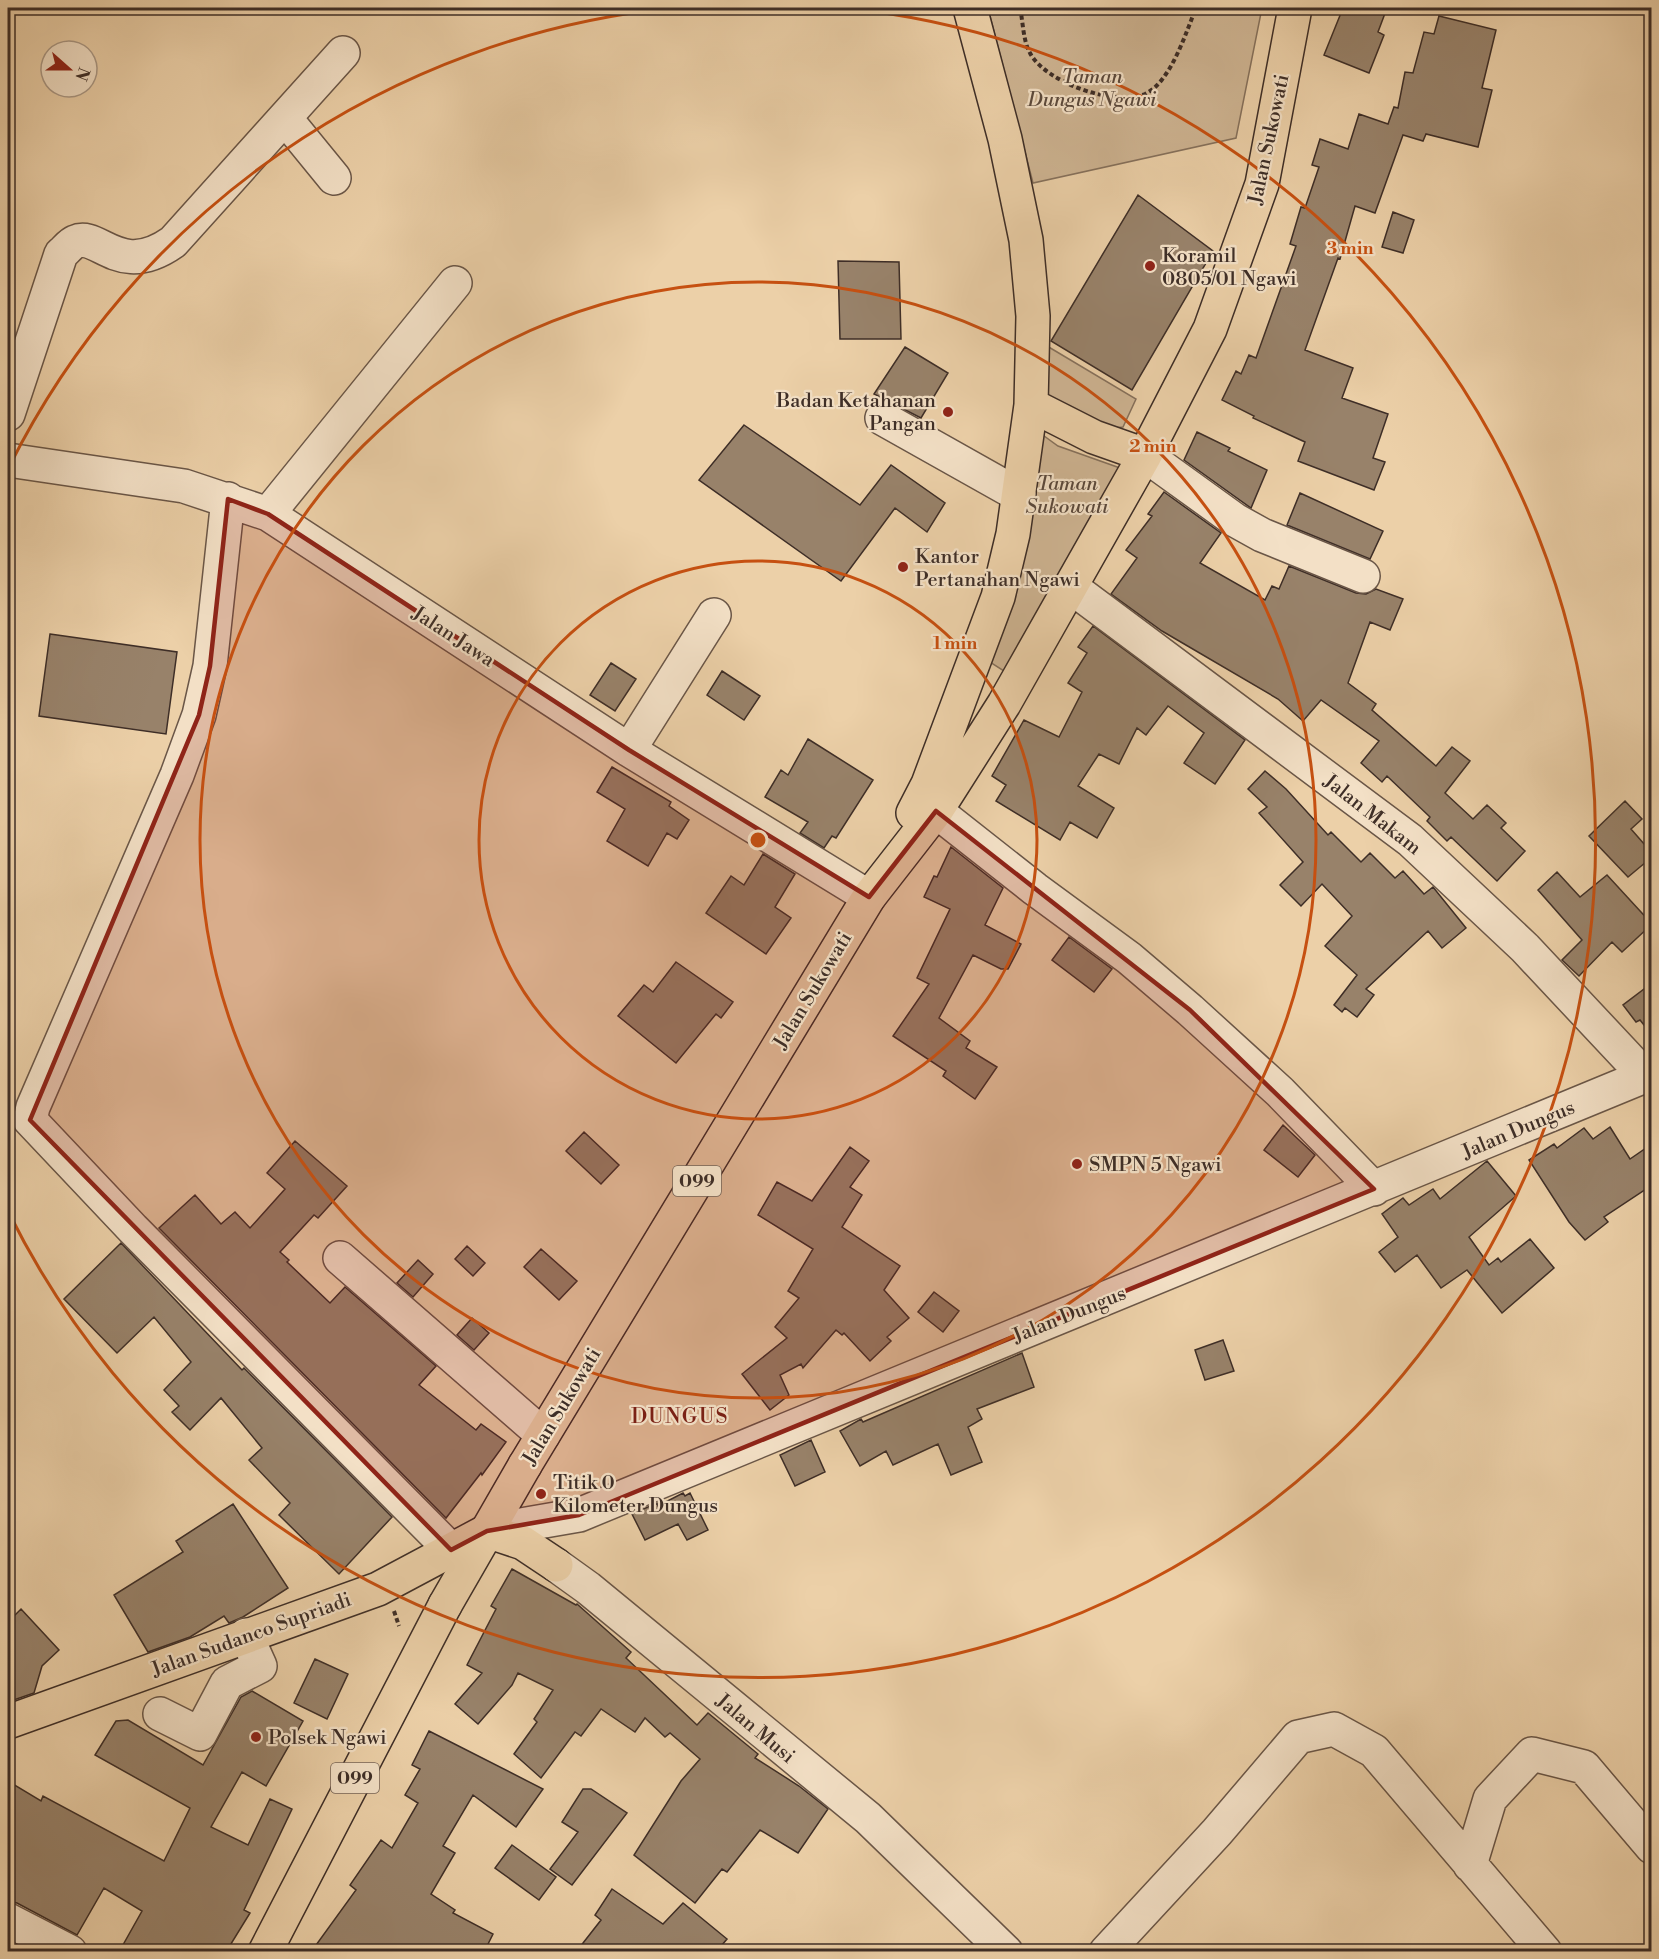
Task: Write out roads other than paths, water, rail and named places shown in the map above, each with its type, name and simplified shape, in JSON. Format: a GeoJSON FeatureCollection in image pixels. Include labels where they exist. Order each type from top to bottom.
{"type":"FeatureCollection","features":[{"type":"Feature","properties":{"kind":"main road"},"geometry":{"type":"LineString","coordinates":[[868,897],[928,784],[998,597],[1019,495],[1031,405],[1033,316],[1026,240],[1005,139],[970,8]]}},
{"type":"Feature","properties":{"kind":"main road","name":"Jalan Sukowati"},"geometry":{"type":"LineString","coordinates":[[265,1952],[445,1605],[525,1465],[868,897],[936,811],[1004,704],[1145,455],[1210,329],[1262,184],[1294,8]]}},
{"type":"Feature","properties":{"kind":"main road"},"geometry":{"type":"LineString","coordinates":[[1031,405],[1094,437],[1145,455]]}},
{"type":"Feature","properties":{"kind":"main road","name":"Jalan Sudanco Supriadi"},"geometry":{"type":"LineString","coordinates":[[8,1722],[378,1589],[451,1550],[485,1535]]}},
{"type":"Feature","properties":{"kind":"main road","name":"Jalan Musi"},"geometry":{"type":"LineString","coordinates":[[485,1535],[524,1543],[556,1565]]}},
{"type":"Feature","properties":{"kind":"street"},"geometry":{"type":"LineString","coordinates":[[8,414],[61,254],[74,242],[83,240],[125,257],[156,254],[173,242],[344,53]]}},
{"type":"Feature","properties":{"kind":"street"},"geometry":{"type":"LineString","coordinates":[[285,117],[333,178]]}},
{"type":"Feature","properties":{"kind":"street"},"geometry":{"type":"LineString","coordinates":[[268,514],[455,283]]}},
{"type":"Feature","properties":{"kind":"street"},"geometry":{"type":"LineString","coordinates":[[882,418],[1019,495]]}},
{"type":"Feature","properties":{"kind":"street"},"geometry":{"type":"LineString","coordinates":[[1145,455],[1235,520],[1262,535],[1363,576]]}},
{"type":"Feature","properties":{"kind":"street","name":"Jalan Jawa"},"geometry":{"type":"LineString","coordinates":[[8,460],[184,486],[268,514],[629,750],[868,897]]}},
{"type":"Feature","properties":{"kind":"street"},"geometry":{"type":"LineString","coordinates":[[228,499],[210,666],[199,715],[177,776],[33,1107],[30,1120],[133,1229],[451,1550]]}},
{"type":"Feature","properties":{"kind":"street","name":"Jalan Makam"},"geometry":{"type":"LineString","coordinates":[[1071,586],[1410,840],[1525,948],[1648,1075]]}},
{"type":"Feature","properties":{"kind":"street"},"geometry":{"type":"LineString","coordinates":[[629,750],[714,615]]}},
{"type":"Feature","properties":{"kind":"street"},"geometry":{"type":"LineString","coordinates":[[936,811],[1035,890],[1129,958],[1190,1010],[1281,1092],[1374,1189]]}},
{"type":"Feature","properties":{"kind":"street","name":"Jalan Dungus"},"geometry":{"type":"LineString","coordinates":[[485,1535],[579,1515],[1648,1075]]}},
{"type":"Feature","properties":{"kind":"street"},"geometry":{"type":"LineString","coordinates":[[340,1258],[543,1435]]}},
{"type":"Feature","properties":{"kind":"street","name":"Jalan Musi"},"geometry":{"type":"LineString","coordinates":[[556,1565],[588,1588],[868,1818],[1006,1952]]}},
{"type":"Feature","properties":{"kind":"street"},"geometry":{"type":"LineString","coordinates":[[160,1714],[200,1734],[227,1683],[260,1666],[246,1635]]}},
{"type":"Feature","properties":{"kind":"street"},"geometry":{"type":"LineString","coordinates":[[1106,1952],[1298,1737],[1334,1729],[1374,1751],[1413,1794],[1545,1952]]}},
{"type":"Feature","properties":{"kind":"street"},"geometry":{"type":"LineString","coordinates":[[1470,1865],[1490,1799],[1532,1754],[1584,1767],[1652,1847]]}},
{"type":"Feature","properties":{"kind":"street"},"geometry":{"type":"LineString","coordinates":[[8,1920],[70,1952]]}},
{"type":"Feature","properties":{"kind":"place","name":"Koramil 0805/01 Ngawi"},"geometry":{"type":"Point","coordinates":[1150,266]}},
{"type":"Feature","properties":{"kind":"place","name":"Badan Ketahanan Pangan"},"geometry":{"type":"Point","coordinates":[948,412]}},
{"type":"Feature","properties":{"kind":"place","name":"Kantor Pertanahan Ngawi"},"geometry":{"type":"Point","coordinates":[903,567]}},
{"type":"Feature","properties":{"kind":"place","name":"SMPN 5 Ngawi"},"geometry":{"type":"Point","coordinates":[1077,1164]}},
{"type":"Feature","properties":{"kind":"place","name":"Titik 0 Kilometer Dungus"},"geometry":{"type":"Point","coordinates":[541,1494]}},
{"type":"Feature","properties":{"kind":"place","name":"Polsek Ngawi"},"geometry":{"type":"Point","coordinates":[256,1737]}},
{"type":"Feature","properties":{"kind":"district","name":"DUNGUS"},"geometry":{"type":"Point","coordinates":[680,1416]}},
{"type":"Feature","properties":{"kind":"park label","name":"Taman Dungus Ngawi"},"geometry":{"type":"Point","coordinates":[1092,88]}},
{"type":"Feature","properties":{"kind":"park label","name":"Taman Sukowati"},"geometry":{"type":"Point","coordinates":[1067,494]}}]}
